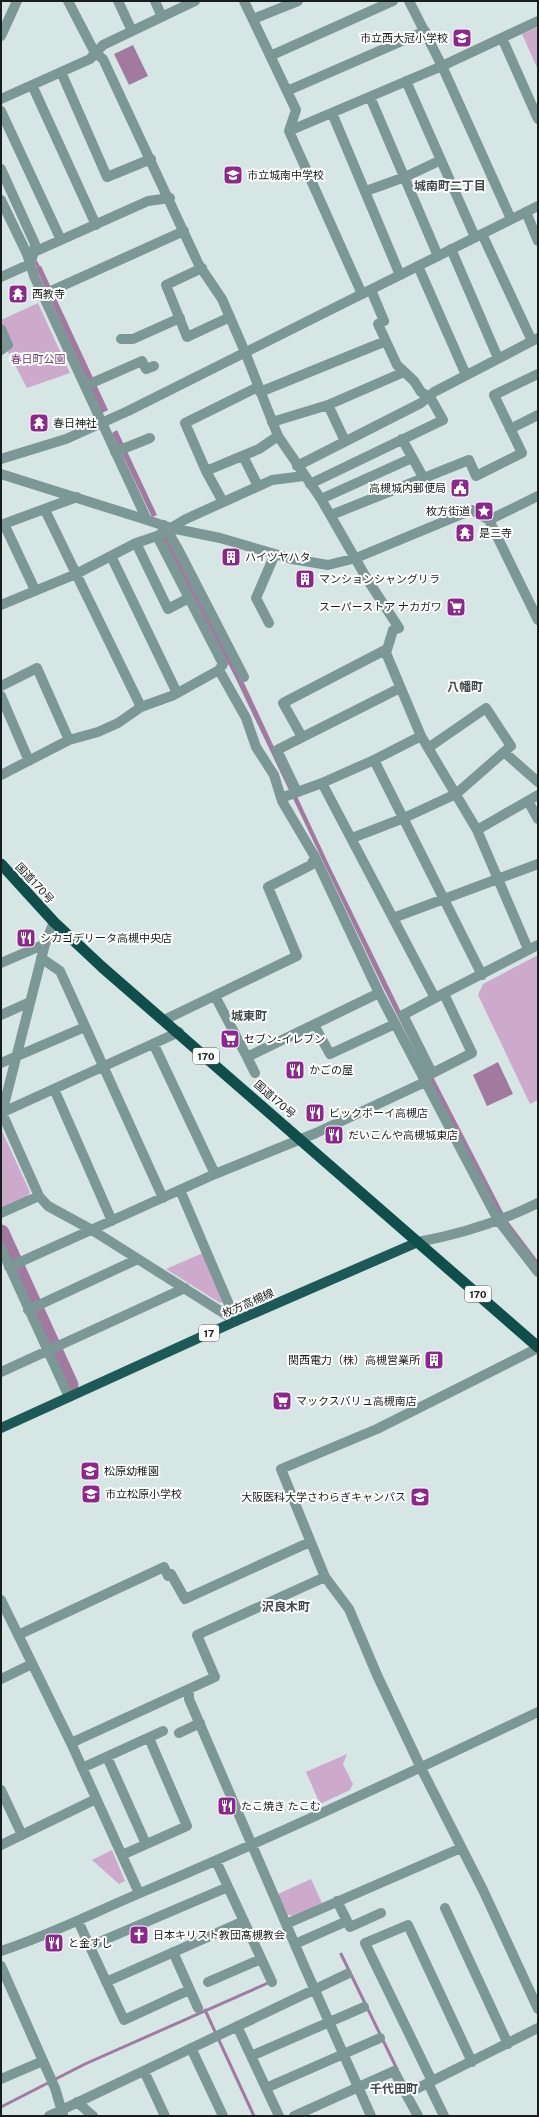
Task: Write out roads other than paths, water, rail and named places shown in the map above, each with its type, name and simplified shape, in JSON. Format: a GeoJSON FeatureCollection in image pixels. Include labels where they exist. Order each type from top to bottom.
{"type":"FeatureCollection","features":[{"type":"Feature","properties":{"kind":"highway","name":"国道170号"},"geometry":{"type":"LineString","coordinates":[[1,864],[54,922],[102,967],[179,1032],[538,1348]]}},
{"type":"Feature","properties":{"kind":"main road","name":"枚方高槻線"},"geometry":{"type":"LineString","coordinates":[[1,1428],[236,1321],[418,1242]]}},
{"type":"Feature","properties":{"kind":"street"},"geometry":{"type":"LineString","coordinates":[[1,36],[17,1]]}},
{"type":"Feature","properties":{"kind":"street"},"geometry":{"type":"LineString","coordinates":[[68,1],[96,53],[103,59],[202,268],[222,299],[245,352],[278,436],[297,466],[321,499],[398,628],[393,630],[386,653],[400,688],[421,736],[477,830],[528,949]]}},
{"type":"Feature","properties":{"kind":"street"},"geometry":{"type":"LineString","coordinates":[[118,1],[132,31]]}},
{"type":"Feature","properties":{"kind":"street"},"geometry":{"type":"LineString","coordinates":[[155,1],[162,17]]}},
{"type":"Feature","properties":{"kind":"street"},"geometry":{"type":"LineString","coordinates":[[1,99],[90,59],[103,45],[195,1]]}},
{"type":"Feature","properties":{"kind":"street"},"geometry":{"type":"LineString","coordinates":[[1,605],[76,574],[136,543],[157,536],[168,528],[272,480],[307,480],[443,420],[430,397],[421,392],[414,381],[396,365],[378,324],[384,321],[366,292],[289,131],[296,110],[244,1]]}},
{"type":"Feature","properties":{"kind":"street"},"geometry":{"type":"LineString","coordinates":[[253,19],[298,1]]}},
{"type":"Feature","properties":{"kind":"street"},"geometry":{"type":"LineString","coordinates":[[270,56],[393,1]]}},
{"type":"Feature","properties":{"kind":"street"},"geometry":{"type":"LineString","coordinates":[[409,1],[442,66],[510,219]]}},
{"type":"Feature","properties":{"kind":"street"},"geometry":{"type":"LineString","coordinates":[[289,131],[442,66],[538,21]]}},
{"type":"Feature","properties":{"kind":"street"},"geometry":{"type":"LineString","coordinates":[[287,91],[424,31]]}},
{"type":"Feature","properties":{"kind":"street"},"geometry":{"type":"LineString","coordinates":[[502,38],[538,119]]}},
{"type":"Feature","properties":{"kind":"street"},"geometry":{"type":"LineString","coordinates":[[60,72],[107,177],[151,159]]}},
{"type":"Feature","properties":{"kind":"street"},"geometry":{"type":"LineString","coordinates":[[297,466],[430,397],[434,392],[535,339],[479,235],[441,160],[406,81]]}},
{"type":"Feature","properties":{"kind":"street"},"geometry":{"type":"LineString","coordinates":[[32,85],[96,225]]}},
{"type":"Feature","properties":{"kind":"street"},"geometry":{"type":"LineString","coordinates":[[370,97],[438,256]]}},
{"type":"Feature","properties":{"kind":"street"},"geometry":{"type":"LineString","coordinates":[[1,111],[61,240]]}},
{"type":"Feature","properties":{"kind":"street"},"geometry":{"type":"LineString","coordinates":[[332,113],[400,275]]}},
{"type":"Feature","properties":{"kind":"street"},"geometry":{"type":"LineString","coordinates":[[366,191],[405,177],[441,160]]}},
{"type":"Feature","properties":{"kind":"street"},"geometry":{"type":"LineString","coordinates":[[1,169],[30,264],[47,293],[90,384],[102,423],[120,450],[147,520]]}},
{"type":"Feature","properties":{"kind":"street"},"geometry":{"type":"LineString","coordinates":[[34,252],[148,201],[170,198]]}},
{"type":"Feature","properties":{"kind":"street"},"geometry":{"type":"LineString","coordinates":[[1,200],[33,238],[34,252],[30,264],[1,277]]}},
{"type":"Feature","properties":{"kind":"street"},"geometry":{"type":"LineString","coordinates":[[1,459],[56,443],[102,423],[538,206]]}},
{"type":"Feature","properties":{"kind":"street"},"geometry":{"type":"LineString","coordinates":[[526,212],[538,240]]}},
{"type":"Feature","properties":{"kind":"street"},"geometry":{"type":"LineString","coordinates":[[1,225],[16,218]]}},
{"type":"Feature","properties":{"kind":"street"},"geometry":{"type":"LineString","coordinates":[[47,293],[184,231]]}},
{"type":"Feature","properties":{"kind":"street"},"geometry":{"type":"LineString","coordinates":[[451,249],[498,358]]}},
{"type":"Feature","properties":{"kind":"street"},"geometry":{"type":"LineString","coordinates":[[418,266],[466,375]]}},
{"type":"Feature","properties":{"kind":"street"},"geometry":{"type":"LineString","coordinates":[[202,268],[166,285],[188,337],[230,317]]}},
{"type":"Feature","properties":{"kind":"street"},"geometry":{"type":"LineString","coordinates":[[121,339],[133,339],[180,318]]}},
{"type":"Feature","properties":{"kind":"street"},"geometry":{"type":"LineString","coordinates":[[1,329],[8,345],[1,350]]}},
{"type":"Feature","properties":{"kind":"street"},"geometry":{"type":"LineString","coordinates":[[223,502],[206,471],[185,422],[259,390],[386,341]]}},
{"type":"Feature","properties":{"kind":"street"},"geometry":{"type":"LineString","coordinates":[[90,384],[142,361],[146,369],[154,366]]}},
{"type":"Feature","properties":{"kind":"street"},"geometry":{"type":"LineString","coordinates":[[272,422],[328,405],[404,372]]}},
{"type":"Feature","properties":{"kind":"street"},"geometry":{"type":"LineString","coordinates":[[331,516],[423,477],[469,460],[476,476],[522,453],[494,395],[538,374]]}},
{"type":"Feature","properties":{"kind":"street"},"geometry":{"type":"LineString","coordinates":[[328,405],[345,441]]}},
{"type":"Feature","properties":{"kind":"street"},"geometry":{"type":"LineString","coordinates":[[510,429],[538,415]]}},
{"type":"Feature","properties":{"kind":"street"},"geometry":{"type":"LineString","coordinates":[[206,471],[259,449],[278,436]]}},
{"type":"Feature","properties":{"kind":"street"},"geometry":{"type":"LineString","coordinates":[[120,450],[150,438]]}},
{"type":"Feature","properties":{"kind":"street"},"geometry":{"type":"LineString","coordinates":[[402,439],[423,477]]}},
{"type":"Feature","properties":{"kind":"street"},"geometry":{"type":"LineString","coordinates":[[243,456],[258,486]]}},
{"type":"Feature","properties":{"kind":"street"},"geometry":{"type":"LineString","coordinates":[[321,499],[412,458]]}},
{"type":"Feature","properties":{"kind":"street"},"geometry":{"type":"LineString","coordinates":[[1,474],[77,497],[168,528],[220,538],[292,559],[328,565],[356,558],[472,510],[489,520],[538,620]]}},
{"type":"Feature","properties":{"kind":"street"},"geometry":{"type":"LineString","coordinates":[[489,520],[538,496]]}},
{"type":"Feature","properties":{"kind":"street"},"geometry":{"type":"LineString","coordinates":[[35,590],[3,524],[45,510],[77,497]]}},
{"type":"Feature","properties":{"kind":"street"},"geometry":{"type":"LineString","coordinates":[[45,510],[141,707]]}},
{"type":"Feature","properties":{"kind":"street"},"geometry":{"type":"LineString","coordinates":[[168,528],[193,580],[244,677]]}},
{"type":"Feature","properties":{"kind":"street"},"geometry":{"type":"LineString","coordinates":[[1,775],[69,740],[98,732],[118,723],[141,707],[177,693],[219,670],[223,664],[157,536]]}},
{"type":"Feature","properties":{"kind":"street"},"geometry":{"type":"LineString","coordinates":[[136,543],[168,608],[202,596]]}},
{"type":"Feature","properties":{"kind":"street"},"geometry":{"type":"LineString","coordinates":[[269,623],[256,598],[275,554]]}},
{"type":"Feature","properties":{"kind":"street"},"geometry":{"type":"LineString","coordinates":[[111,556],[177,693]]}},
{"type":"Feature","properties":{"kind":"street"},"geometry":{"type":"LineString","coordinates":[[176,572],[186,566]]}},
{"type":"Feature","properties":{"kind":"street"},"geometry":{"type":"LineString","coordinates":[[182,585],[193,580]]}},
{"type":"Feature","properties":{"kind":"street"},"geometry":{"type":"LineString","coordinates":[[208,635],[219,630]]}},
{"type":"Feature","properties":{"kind":"street"},"geometry":{"type":"LineString","coordinates":[[302,738],[283,703],[387,649]]}},
{"type":"Feature","properties":{"kind":"street"},"geometry":{"type":"LineString","coordinates":[[220,658],[231,654]]}},
{"type":"Feature","properties":{"kind":"street"},"geometry":{"type":"LineString","coordinates":[[1,686],[37,668],[69,740]]}},
{"type":"Feature","properties":{"kind":"street"},"geometry":{"type":"LineString","coordinates":[[219,670],[246,718],[256,746],[274,775],[282,798],[315,857],[379,993],[498,1220],[538,1272]]}},
{"type":"Feature","properties":{"kind":"street"},"geometry":{"type":"LineString","coordinates":[[297,792],[277,750],[400,688]]}},
{"type":"Feature","properties":{"kind":"street"},"geometry":{"type":"LineString","coordinates":[[1,696],[29,761]]}},
{"type":"Feature","properties":{"kind":"street"},"geometry":{"type":"LineString","coordinates":[[352,838],[404,818],[456,794],[512,746],[486,708],[428,748]]}},
{"type":"Feature","properties":{"kind":"street"},"geometry":{"type":"LineString","coordinates":[[282,798],[322,783],[374,760],[421,736]]}},
{"type":"Feature","properties":{"kind":"street"},"geometry":{"type":"LineString","coordinates":[[504,752],[538,782]]}},
{"type":"Feature","properties":{"kind":"street"},"geometry":{"type":"LineString","coordinates":[[374,760],[482,975]]}},
{"type":"Feature","properties":{"kind":"street"},"geometry":{"type":"LineString","coordinates":[[13,1265],[215,1174],[301,1139],[424,1080],[432,1073],[472,1053],[393,918],[322,783]]}},
{"type":"Feature","properties":{"kind":"street"},"geometry":{"type":"LineString","coordinates":[[477,830],[538,795]]}},
{"type":"Feature","properties":{"kind":"street"},"geometry":{"type":"LineString","coordinates":[[528,801],[538,819]]}},
{"type":"Feature","properties":{"kind":"street"},"geometry":{"type":"LineString","coordinates":[[164,1020],[297,956],[268,887],[312,865],[315,857]]}},
{"type":"Feature","properties":{"kind":"street"},"geometry":{"type":"LineString","coordinates":[[393,918],[445,900],[538,864]]}},
{"type":"Feature","properties":{"kind":"street"},"geometry":{"type":"LineString","coordinates":[[54,922],[41,958],[1,1113],[39,1196],[48,1206],[92,1230],[236,1321]]}},
{"type":"Feature","properties":{"kind":"street"},"geometry":{"type":"LineString","coordinates":[[1,963],[45,944]]}},
{"type":"Feature","properties":{"kind":"street"},"geometry":{"type":"LineString","coordinates":[[432,1073],[403,1015],[538,945]]}},
{"type":"Feature","properties":{"kind":"street"},"geometry":{"type":"LineString","coordinates":[[41,958],[60,971],[163,1198]]}},
{"type":"Feature","properties":{"kind":"street"},"geometry":{"type":"LineString","coordinates":[[248,1057],[379,993]]}},
{"type":"Feature","properties":{"kind":"street"},"geometry":{"type":"LineString","coordinates":[[215,996],[255,1073]]}},
{"type":"Feature","properties":{"kind":"street"},"geometry":{"type":"LineString","coordinates":[[1,1015],[30,1002]]}},
{"type":"Feature","properties":{"kind":"street"},"geometry":{"type":"LineString","coordinates":[[314,1025],[330,1054],[395,1024]]}},
{"type":"Feature","properties":{"kind":"street"},"geometry":{"type":"LineString","coordinates":[[1,1063],[85,1027]]}},
{"type":"Feature","properties":{"kind":"street"},"geometry":{"type":"LineString","coordinates":[[1,1113],[154,1045],[179,1032]]}},
{"type":"Feature","properties":{"kind":"street"},"geometry":{"type":"LineString","coordinates":[[154,1045],[215,1174]]}},
{"type":"Feature","properties":{"kind":"street"},"geometry":{"type":"LineString","coordinates":[[54,1089],[112,1221]]}},
{"type":"Feature","properties":{"kind":"street"},"geometry":{"type":"LineString","coordinates":[[180,1190],[236,1321]]}},
{"type":"Feature","properties":{"kind":"street"},"geometry":{"type":"LineString","coordinates":[[1,1213],[39,1196]]}},
{"type":"Feature","properties":{"kind":"street"},"geometry":{"type":"LineString","coordinates":[[418,1242],[450,1236],[498,1220],[538,1203]]}},
{"type":"Feature","properties":{"kind":"street"},"geometry":{"type":"LineString","coordinates":[[1,1248],[13,1265],[52,1349],[69,1397]]}},
{"type":"Feature","properties":{"kind":"street"},"geometry":{"type":"LineString","coordinates":[[33,1308],[138,1259]]}},
{"type":"Feature","properties":{"kind":"street"},"geometry":{"type":"LineString","coordinates":[[1,1372],[185,1288]]}},
{"type":"Feature","properties":{"kind":"street"},"geometry":{"type":"LineString","coordinates":[[538,1348],[378,1429],[281,1469],[324,1577],[349,1609],[374,1668],[421,1768],[483,1890],[538,2009]]}},
{"type":"Feature","properties":{"kind":"street"},"geometry":{"type":"LineString","coordinates":[[18,1635],[164,1567],[168,1576],[171,1574],[185,1599],[310,1542]]}},
{"type":"Feature","properties":{"kind":"street"},"geometry":{"type":"LineString","coordinates":[[71,1743],[215,1677],[198,1636],[324,1577]]}},
{"type":"Feature","properties":{"kind":"street"},"geometry":{"type":"LineString","coordinates":[[1,1600],[71,1743],[139,1893]]}},
{"type":"Feature","properties":{"kind":"street"},"geometry":{"type":"LineString","coordinates":[[1,1679],[32,1664]]}},
{"type":"Feature","properties":{"kind":"street"},"geometry":{"type":"LineString","coordinates":[[189,1690],[189,1698],[252,1846],[371,2116]]}},
{"type":"Feature","properties":{"kind":"street"},"geometry":{"type":"LineString","coordinates":[[1,1951],[40,1938],[139,1893],[252,1846],[538,1712]]}},
{"type":"Feature","properties":{"kind":"street"},"geometry":{"type":"LineString","coordinates":[[179,1732],[200,1723]]}},
{"type":"Feature","properties":{"kind":"street"},"geometry":{"type":"LineString","coordinates":[[82,1768],[163,1731]]}},
{"type":"Feature","properties":{"kind":"street"},"geometry":{"type":"LineString","coordinates":[[122,1855],[187,1826],[149,1738]]}},
{"type":"Feature","properties":{"kind":"street"},"geometry":{"type":"LineString","coordinates":[[107,1757],[146,1844]]}},
{"type":"Feature","properties":{"kind":"street"},"geometry":{"type":"LineString","coordinates":[[1,1790],[22,1835]]}},
{"type":"Feature","properties":{"kind":"street"},"geometry":{"type":"LineString","coordinates":[[1,1845],[96,1799]]}},
{"type":"Feature","properties":{"kind":"street"},"geometry":{"type":"LineString","coordinates":[[286,1924],[461,1848]]}},
{"type":"Feature","properties":{"kind":"street"},"geometry":{"type":"LineString","coordinates":[[216,1860],[272,1982]]}},
{"type":"Feature","properties":{"kind":"street"},"geometry":{"type":"LineString","coordinates":[[90,1946],[228,1887]]}},
{"type":"Feature","properties":{"kind":"street"},"geometry":{"type":"LineString","coordinates":[[337,1901],[350,1927],[381,1913]]}},
{"type":"Feature","properties":{"kind":"street"},"geometry":{"type":"LineString","coordinates":[[445,1908],[508,2044]]}},
{"type":"Feature","properties":{"kind":"street"},"geometry":{"type":"LineString","coordinates":[[78,1921],[124,2020],[189,1990]]}},
{"type":"Feature","properties":{"kind":"street"},"geometry":{"type":"LineString","coordinates":[[106,1982],[244,1921]]}},
{"type":"Feature","properties":{"kind":"street"},"geometry":{"type":"LineString","coordinates":[[294,1944],[347,1921]]}},
{"type":"Feature","properties":{"kind":"street"},"geometry":{"type":"LineString","coordinates":[[444,2116],[430,2082],[365,1943],[408,1925],[472,2062]]}},
{"type":"Feature","properties":{"kind":"street"},"geometry":{"type":"LineString","coordinates":[[173,1952],[198,2008]]}},
{"type":"Feature","properties":{"kind":"street"},"geometry":{"type":"LineString","coordinates":[[208,1982],[261,1959]]}},
{"type":"Feature","properties":{"kind":"street"},"geometry":{"type":"LineString","coordinates":[[1,1966],[55,2088],[62,2113]]}},
{"type":"Feature","properties":{"kind":"street"},"geometry":{"type":"LineString","coordinates":[[49,2116],[62,2113],[77,2102],[347,1974]]}},
{"type":"Feature","properties":{"kind":"street"},"geometry":{"type":"LineString","coordinates":[[251,2056],[364,2007]]}},
{"type":"Feature","properties":{"kind":"street"},"geometry":{"type":"LineString","coordinates":[[237,2026],[279,2116]]}},
{"type":"Feature","properties":{"kind":"street"},"geometry":{"type":"LineString","coordinates":[[406,2094],[538,2028]]}},
{"type":"Feature","properties":{"kind":"street"},"geometry":{"type":"LineString","coordinates":[[266,2088],[380,2038]]}},
{"type":"Feature","properties":{"kind":"street"},"geometry":{"type":"LineString","coordinates":[[191,2048],[223,2116]]}},
{"type":"Feature","properties":{"kind":"street"},"geometry":{"type":"LineString","coordinates":[[1,2079],[43,2060]]}},
{"type":"Feature","properties":{"kind":"street"},"geometry":{"type":"LineString","coordinates":[[144,2071],[166,2116]]}},
{"type":"Feature","properties":{"kind":"street"},"geometry":{"type":"LineString","coordinates":[[294,2116],[394,2072],[418,2116]]}},
{"type":"Feature","properties":{"kind":"street"},"geometry":{"type":"LineString","coordinates":[[77,2102],[93,2116]]}},
{"type":"Feature","properties":{"kind":"waterway"},"geometry":{"type":"LineString","coordinates":[[36,262],[40,270]]}},
{"type":"Feature","properties":{"kind":"waterway"},"geometry":{"type":"LineString","coordinates":[[1,1233],[70,1385]]}},
{"type":"Feature","properties":{"kind":"waterway"},"geometry":{"type":"LineString","coordinates":[[341,1954],[397,2069]]}},
{"type":"Feature","properties":{"kind":"waterway"},"geometry":{"type":"LineString","coordinates":[[1,2107],[85,2064],[268,1983]]}},
{"type":"Feature","properties":{"kind":"waterway"},"geometry":{"type":"LineString","coordinates":[[205,2010],[254,2116]]}},
{"type":"Feature","properties":{"kind":"place","name":"市立西大冠小学校"},"geometry":{"type":"Point","coordinates":[462,38]}},
{"type":"Feature","properties":{"kind":"place","name":"市立城南中学校"},"geometry":{"type":"Point","coordinates":[233,175]}},
{"type":"Feature","properties":{"kind":"place","name":"西教寺"},"geometry":{"type":"Point","coordinates":[18,294]}},
{"type":"Feature","properties":{"kind":"place","name":"春日神社"},"geometry":{"type":"Point","coordinates":[39,423]}},
{"type":"Feature","properties":{"kind":"place","name":"高槻城内郵便局"},"geometry":{"type":"Point","coordinates":[460,488]}},
{"type":"Feature","properties":{"kind":"place","name":"枚方街道"},"geometry":{"type":"Point","coordinates":[484,511]}},
{"type":"Feature","properties":{"kind":"place","name":"是三寺"},"geometry":{"type":"Point","coordinates":[465,533]}},
{"type":"Feature","properties":{"kind":"place","name":"ハイツヤハタ"},"geometry":{"type":"Point","coordinates":[231,557]}},
{"type":"Feature","properties":{"kind":"place","name":"マンションシャングリラ"},"geometry":{"type":"Point","coordinates":[305,579]}},
{"type":"Feature","properties":{"kind":"place","name":"スーパーストア ナカガワ"},"geometry":{"type":"Point","coordinates":[456,607]}},
{"type":"Feature","properties":{"kind":"place","name":"シカゴデリータ高槻中央店"},"geometry":{"type":"Point","coordinates":[26,938]}},
{"type":"Feature","properties":{"kind":"place","name":"セブン-イレブン"},"geometry":{"type":"Point","coordinates":[230,1039]}},
{"type":"Feature","properties":{"kind":"place","name":"かごの屋"},"geometry":{"type":"Point","coordinates":[295,1070]}},
{"type":"Feature","properties":{"kind":"place","name":"ビックボーイ高槻店"},"geometry":{"type":"Point","coordinates":[315,1113]}},
{"type":"Feature","properties":{"kind":"place","name":"だいこんや高槻城東店"},"geometry":{"type":"Point","coordinates":[334,1135]}},
{"type":"Feature","properties":{"kind":"place","name":"関西電力（株）高槻営業所"},"geometry":{"type":"Point","coordinates":[434,1360]}},
{"type":"Feature","properties":{"kind":"place","name":"マックスバリュ高槻南店"},"geometry":{"type":"Point","coordinates":[282,1401]}},
{"type":"Feature","properties":{"kind":"place","name":"松原幼稚園"},"geometry":{"type":"Point","coordinates":[90,1471]}},
{"type":"Feature","properties":{"kind":"place","name":"市立松原小学校"},"geometry":{"type":"Point","coordinates":[91,1494]}},
{"type":"Feature","properties":{"kind":"place","name":"大阪医科大学さわらぎキャンパス"},"geometry":{"type":"Point","coordinates":[420,1497]}},
{"type":"Feature","properties":{"kind":"place","name":"たこ焼き たこむ"},"geometry":{"type":"Point","coordinates":[227,1806]}},
{"type":"Feature","properties":{"kind":"place","name":"日本キリスト教団髙槻教会"},"geometry":{"type":"Point","coordinates":[139,1935]}},
{"type":"Feature","properties":{"kind":"place","name":"と金すし"},"geometry":{"type":"Point","coordinates":[54,1943]}},
{"type":"Feature","properties":{"kind":"district","name":"城南町二丁目"},"geometry":{"type":"Point","coordinates":[450,186]}},
{"type":"Feature","properties":{"kind":"district","name":"八幡町"},"geometry":{"type":"Point","coordinates":[465,687]}},
{"type":"Feature","properties":{"kind":"district","name":"城東町"},"geometry":{"type":"Point","coordinates":[249,1016]}},
{"type":"Feature","properties":{"kind":"district","name":"沢良木町"},"geometry":{"type":"Point","coordinates":[286,1607]}},
{"type":"Feature","properties":{"kind":"district","name":"千代田町"},"geometry":{"type":"Point","coordinates":[394,2089]}},
{"type":"Feature","properties":{"kind":"park label","name":"春日町公園"},"geometry":{"type":"Point","coordinates":[38,359]}}]}
